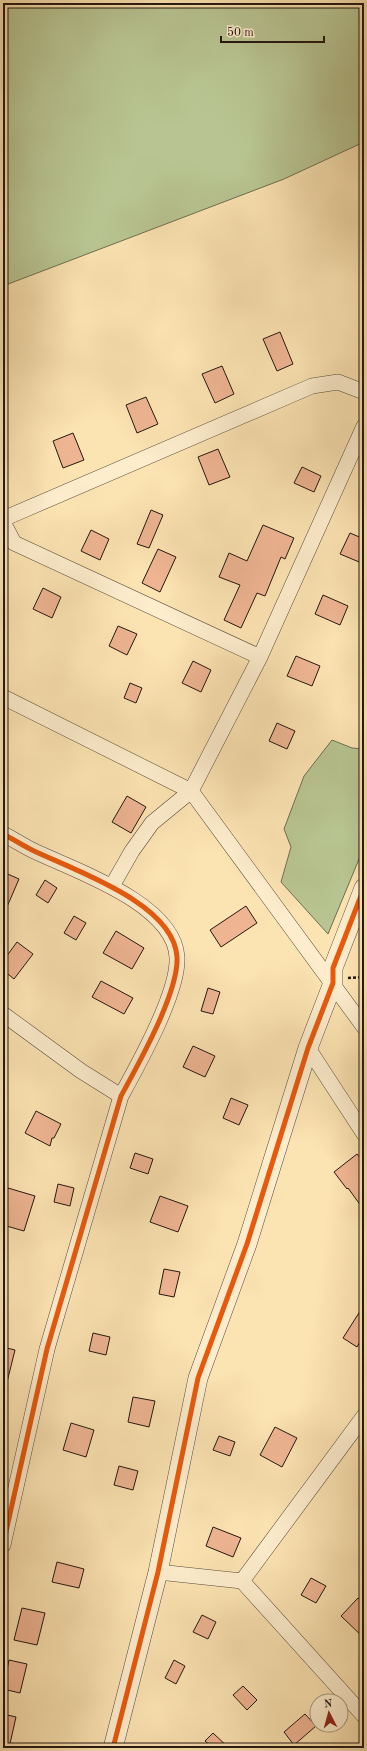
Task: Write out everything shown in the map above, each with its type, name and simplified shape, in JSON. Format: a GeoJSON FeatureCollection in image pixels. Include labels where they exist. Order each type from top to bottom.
{"type":"FeatureCollection","features":[{"type":"Feature","properties":{"kind":"street"},"geometry":{"type":"LineString","coordinates":[[260,657],[14,542],[3,520],[312,386],[338,382],[364,392]]}},
{"type":"Feature","properties":{"kind":"street"},"geometry":{"type":"LineString","coordinates":[[112,886],[132,851],[152,823],[191,791],[260,657],[364,426]]}},
{"type":"Feature","properties":{"kind":"street"},"geometry":{"type":"LineString","coordinates":[[3,697],[191,791],[364,1027]]}},
{"type":"Feature","properties":{"kind":"street"},"geometry":{"type":"LineString","coordinates":[[3,834],[32,850],[112,886],[142,905],[168,931],[177,957],[172,989],[140,1063],[121,1096],[47,1349],[3,1545]]}},
{"type":"Feature","properties":{"kind":"street"},"geometry":{"type":"LineString","coordinates":[[113,1748],[158,1572],[198,1378],[247,1244],[308,1048],[333,983],[333,968],[364,888]]}},
{"type":"Feature","properties":{"kind":"street"},"geometry":{"type":"LineString","coordinates":[[3,1014],[80,1071],[121,1096]]}},
{"type":"Feature","properties":{"kind":"street"},"geometry":{"type":"LineString","coordinates":[[308,1048],[364,1134]]}},
{"type":"Feature","properties":{"kind":"street"},"geometry":{"type":"LineString","coordinates":[[242,1581],[364,1417]]}},
{"type":"Feature","properties":{"kind":"street"},"geometry":{"type":"LineString","coordinates":[[158,1572],[242,1581],[364,1716]]}},
{"type":"Feature","properties":{"kind":"path"},"geometry":{"type":"LineString","coordinates":[[355,978],[363,977]]}},
{"type":"Feature","properties":{"kind":"green space"},"geometry":{"type":"Polygon","coordinates":[[[3,3],[364,3],[364,142],[284,179],[3,286],[3,3]]]}},
{"type":"Feature","properties":{"kind":"green space"},"geometry":{"type":"Polygon","coordinates":[[[332,740],[352,748],[364,749],[364,847],[328,934],[281,882],[291,847],[284,829],[304,776],[332,740]]]}},
{"type":"Feature","properties":{"kind":"building"},"geometry":{"type":"Polygon","coordinates":[[[280,332],[293,364],[277,371],[263,339],[280,332]]]}},
{"type":"Feature","properties":{"kind":"building"},"geometry":{"type":"Polygon","coordinates":[[[222,366],[234,394],[215,403],[202,374],[222,366]]]}},
{"type":"Feature","properties":{"kind":"building"},"geometry":{"type":"Polygon","coordinates":[[[146,397],[158,424],[137,433],[126,405],[146,397]]]}},
{"type":"Feature","properties":{"kind":"building"},"geometry":{"type":"Polygon","coordinates":[[[73,433],[84,460],[63,468],[53,441],[73,433]]]}},
{"type":"Feature","properties":{"kind":"building"},"geometry":{"type":"Polygon","coordinates":[[[218,449],[230,477],[209,485],[198,457],[218,449]]]}},
{"type":"Feature","properties":{"kind":"building"},"geometry":{"type":"Polygon","coordinates":[[[302,467],[321,476],[314,492],[294,483],[302,467]]]}},
{"type":"Feature","properties":{"kind":"building"},"geometry":{"type":"Polygon","coordinates":[[[151,510],[163,515],[149,548],[137,544],[151,510]]]}},
{"type":"Feature","properties":{"kind":"building"},"geometry":{"type":"Polygon","coordinates":[[[263,525],[294,538],[285,559],[281,557],[265,596],[257,593],[241,628],[224,620],[240,585],[219,577],[229,553],[247,561],[263,525]]]}},
{"type":"Feature","properties":{"kind":"building"},"geometry":{"type":"Polygon","coordinates":[[[91,530],[109,539],[100,560],[81,551],[91,530]]]}},
{"type":"Feature","properties":{"kind":"building"},"geometry":{"type":"Polygon","coordinates":[[[350,533],[364,539],[364,564],[340,554],[350,533]]]}},
{"type":"Feature","properties":{"kind":"building"},"geometry":{"type":"Polygon","coordinates":[[[158,549],[176,557],[160,592],[142,583],[158,549]]]}},
{"type":"Feature","properties":{"kind":"building"},"geometry":{"type":"Polygon","coordinates":[[[43,588],[61,597],[52,618],[33,609],[43,588]]]}},
{"type":"Feature","properties":{"kind":"building"},"geometry":{"type":"Polygon","coordinates":[[[323,595],[348,606],[340,625],[315,614],[323,595]]]}},
{"type":"Feature","properties":{"kind":"building"},"geometry":{"type":"Polygon","coordinates":[[[118,626],[137,634],[127,655],[109,646],[118,626]]]}},
{"type":"Feature","properties":{"kind":"building"},"geometry":{"type":"Polygon","coordinates":[[[296,656],[320,666],[312,686],[287,676],[296,656]]]}},
{"type":"Feature","properties":{"kind":"building"},"geometry":{"type":"Polygon","coordinates":[[[193,661],[211,670],[201,692],[182,683],[193,661]]]}},
{"type":"Feature","properties":{"kind":"building"},"geometry":{"type":"Polygon","coordinates":[[[130,683],[142,688],[136,703],[124,698],[130,683]]]}},
{"type":"Feature","properties":{"kind":"building"},"geometry":{"type":"Polygon","coordinates":[[[277,723],[295,731],[287,749],[269,741],[277,723]]]}},
{"type":"Feature","properties":{"kind":"building"},"geometry":{"type":"Polygon","coordinates":[[[127,796],[146,807],[131,833],[112,822],[127,796]]]}},
{"type":"Feature","properties":{"kind":"building"},"geometry":{"type":"Polygon","coordinates":[[[3,872],[19,879],[3,916],[3,872]]]}},
{"type":"Feature","properties":{"kind":"building"},"geometry":{"type":"Polygon","coordinates":[[[45,880],[57,888],[48,903],[36,895],[45,880]]]}},
{"type":"Feature","properties":{"kind":"building"},"geometry":{"type":"Polygon","coordinates":[[[246,906],[257,923],[221,947],[210,930],[246,906]]]}},
{"type":"Feature","properties":{"kind":"building"},"geometry":{"type":"Polygon","coordinates":[[[74,916],[86,923],[76,940],[64,933],[74,916]]]}},
{"type":"Feature","properties":{"kind":"building"},"geometry":{"type":"Polygon","coordinates":[[[116,931],[144,948],[132,969],[103,953],[116,931]]]}},
{"type":"Feature","properties":{"kind":"building"},"geometry":{"type":"Polygon","coordinates":[[[17,942],[33,954],[14,979],[3,970],[3,961],[17,942]]]}},
{"type":"Feature","properties":{"kind":"building"},"geometry":{"type":"Polygon","coordinates":[[[101,981],[133,998],[124,1014],[92,997],[101,981]]]}},
{"type":"Feature","properties":{"kind":"building"},"geometry":{"type":"Polygon","coordinates":[[[208,988],[220,992],[213,1014],[201,1011],[208,988]]]}},
{"type":"Feature","properties":{"kind":"building"},"geometry":{"type":"Polygon","coordinates":[[[193,1046],[215,1056],[205,1077],[183,1067],[193,1046]]]}},
{"type":"Feature","properties":{"kind":"building"},"geometry":{"type":"Polygon","coordinates":[[[231,1098],[248,1105],[239,1125],[223,1118],[231,1098]]]}},
{"type":"Feature","properties":{"kind":"building"},"geometry":{"type":"Polygon","coordinates":[[[36,1111],[61,1124],[54,1138],[52,1138],[50,1146],[25,1133],[36,1111]]]}},
{"type":"Feature","properties":{"kind":"building"},"geometry":{"type":"Polygon","coordinates":[[[135,1153],[153,1159],[148,1174],[130,1168],[135,1153]]]}},
{"type":"Feature","properties":{"kind":"building"},"geometry":{"type":"Polygon","coordinates":[[[357,1154],[364,1163],[364,1210],[334,1172],[357,1154]]]}},
{"type":"Feature","properties":{"kind":"building"},"geometry":{"type":"Polygon","coordinates":[[[58,1184],[74,1188],[70,1206],[54,1202],[58,1184]]]}},
{"type":"Feature","properties":{"kind":"building"},"geometry":{"type":"Polygon","coordinates":[[[8,1188],[35,1196],[24,1231],[3,1225],[3,1204],[8,1188]]]}},
{"type":"Feature","properties":{"kind":"building"},"geometry":{"type":"Polygon","coordinates":[[[160,1196],[188,1206],[178,1232],[150,1222],[160,1196]]]}},
{"type":"Feature","properties":{"kind":"building"},"geometry":{"type":"Polygon","coordinates":[[[164,1269],[180,1272],[174,1297],[159,1294],[164,1269]]]}},
{"type":"Feature","properties":{"kind":"building"},"geometry":{"type":"Polygon","coordinates":[[[364,1305],[364,1335],[357,1347],[343,1338],[364,1305]]]}},
{"type":"Feature","properties":{"kind":"building"},"geometry":{"type":"Polygon","coordinates":[[[93,1333],[110,1337],[106,1355],[89,1351],[93,1333]]]}},
{"type":"Feature","properties":{"kind":"building"},"geometry":{"type":"Polygon","coordinates":[[[3,1347],[15,1350],[7,1382],[3,1381],[3,1347]]]}},
{"type":"Feature","properties":{"kind":"building"},"geometry":{"type":"Polygon","coordinates":[[[133,1397],[155,1401],[149,1427],[128,1422],[133,1397]]]}},
{"type":"Feature","properties":{"kind":"building"},"geometry":{"type":"Polygon","coordinates":[[[71,1423],[94,1430],[86,1457],[63,1450],[71,1423]]]}},
{"type":"Feature","properties":{"kind":"building"},"geometry":{"type":"Polygon","coordinates":[[[275,1427],[297,1438],[282,1467],[260,1455],[275,1427]]]}},
{"type":"Feature","properties":{"kind":"building"},"geometry":{"type":"Polygon","coordinates":[[[219,1436],[235,1442],[230,1456],[213,1450],[219,1436]]]}},
{"type":"Feature","properties":{"kind":"building"},"geometry":{"type":"Polygon","coordinates":[[[119,1466],[138,1471],[133,1490],[114,1485],[119,1466]]]}},
{"type":"Feature","properties":{"kind":"building"},"geometry":{"type":"Polygon","coordinates":[[[213,1527],[241,1538],[233,1557],[206,1546],[213,1527]]]}},
{"type":"Feature","properties":{"kind":"building"},"geometry":{"type":"Polygon","coordinates":[[[57,1562],[84,1569],[79,1588],[52,1582],[57,1562]]]}},
{"type":"Feature","properties":{"kind":"building"},"geometry":{"type":"Polygon","coordinates":[[[311,1578],[326,1586],[316,1603],[301,1595],[311,1578]]]}},
{"type":"Feature","properties":{"kind":"building"},"geometry":{"type":"Polygon","coordinates":[[[358,1598],[364,1603],[364,1638],[341,1616],[358,1598]]]}},
{"type":"Feature","properties":{"kind":"building"},"geometry":{"type":"Polygon","coordinates":[[[22,1608],[45,1613],[37,1645],[14,1640],[22,1608]]]}},
{"type":"Feature","properties":{"kind":"building"},"geometry":{"type":"Polygon","coordinates":[[[202,1615],[216,1622],[208,1639],[193,1632],[202,1615]]]}},
{"type":"Feature","properties":{"kind":"building"},"geometry":{"type":"Polygon","coordinates":[[[9,1660],[27,1664],[20,1693],[3,1689],[9,1660]]]}},
{"type":"Feature","properties":{"kind":"building"},"geometry":{"type":"Polygon","coordinates":[[[174,1660],[185,1666],[176,1684],[165,1678],[174,1660]]]}},
{"type":"Feature","properties":{"kind":"building"},"geometry":{"type":"Polygon","coordinates":[[[243,1686],[257,1700],[247,1710],[233,1695],[243,1686]]]}},
{"type":"Feature","properties":{"kind":"building"},"geometry":{"type":"Polygon","coordinates":[[[3,1714],[16,1717],[9,1748],[3,1748],[3,1714]]]}},
{"type":"Feature","properties":{"kind":"building"},"geometry":{"type":"Polygon","coordinates":[[[305,1714],[309,1718],[309,1732],[294,1745],[284,1732],[305,1714]]]}},
{"type":"Feature","properties":{"kind":"building"},"geometry":{"type":"Polygon","coordinates":[[[213,1733],[229,1748],[213,1748],[205,1741],[213,1733]]]}},
{"type":"Feature","properties":{"kind":"cycle path"},"geometry":{"type":"LineString","coordinates":[[3,834],[32,850],[95,878],[141,905],[159,920],[172,938],[177,957],[176,972],[165,1008],[147,1048],[121,1096],[47,1349],[3,1545]]}},
{"type":"Feature","properties":{"kind":"cycle path"},"geometry":{"type":"LineString","coordinates":[[113,1748],[158,1572],[198,1378],[247,1244],[308,1048],[333,983],[333,968],[364,888]]}}]}
